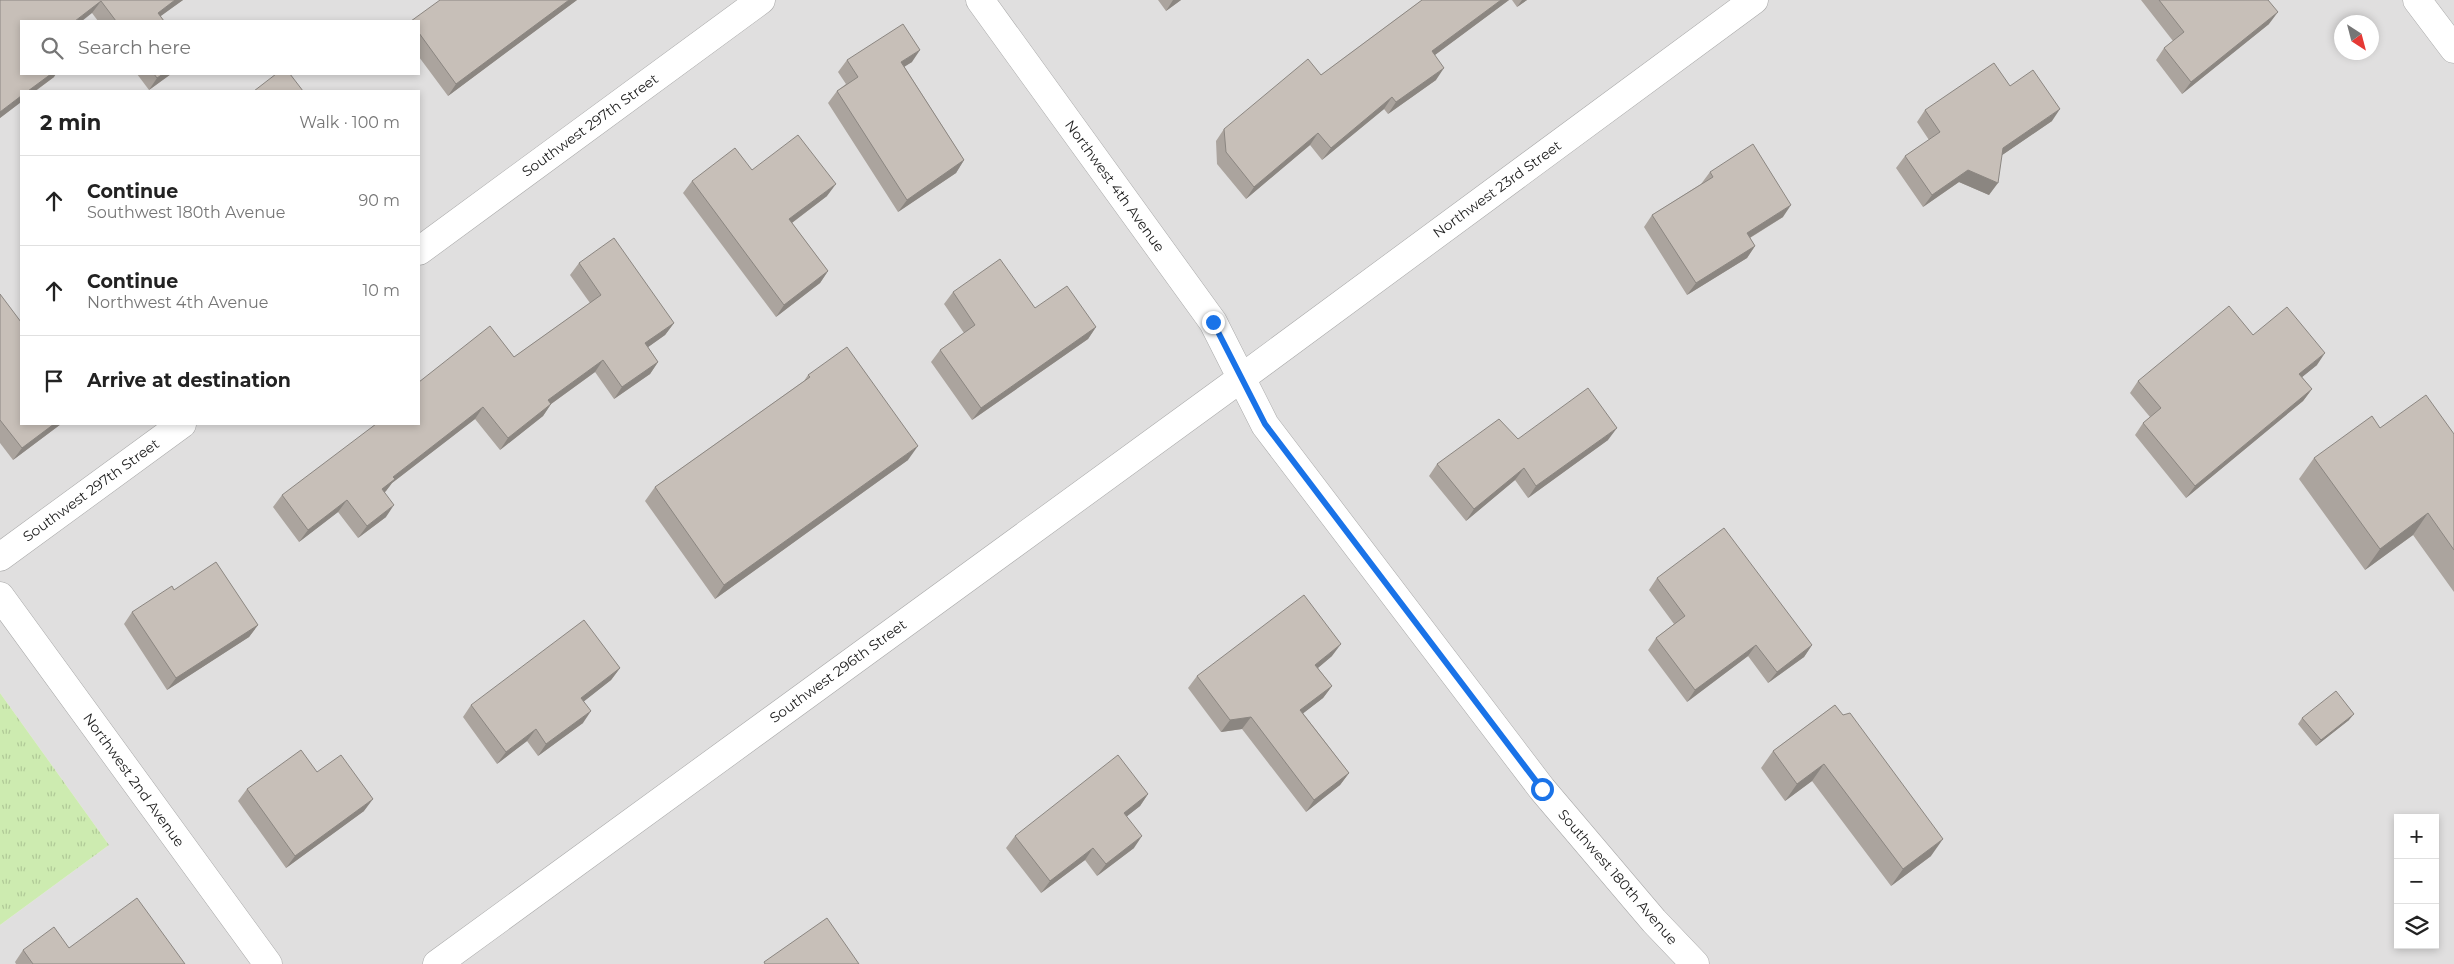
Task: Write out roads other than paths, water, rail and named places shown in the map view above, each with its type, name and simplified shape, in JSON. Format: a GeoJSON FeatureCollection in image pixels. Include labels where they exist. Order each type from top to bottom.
{"type":"FeatureCollection","features":[{"type":"Feature","properties":{"kind":"street","name":"Southwest 297th Street"},"geometry":{"type":"LineString","coordinates":[[420,249],[761,0]]}},
{"type":"Feature","properties":{"kind":"street","name":"Northwest 4th Avenue"},"geometry":{"type":"LineString","coordinates":[[980,0],[1213,322],[1240,378]]}},
{"type":"Feature","properties":{"kind":"street","name":"Northwest 23rd Street"},"geometry":{"type":"LineString","coordinates":[[1240,378],[1754,0]]}},
{"type":"Feature","properties":{"kind":"street"},"geometry":{"type":"LineString","coordinates":[[2417,0],[2454,49]]}},
{"type":"Feature","properties":{"kind":"street","name":"Southwest 296th Street"},"geometry":{"type":"LineString","coordinates":[[437,964],[1240,378]]}},
{"type":"Feature","properties":{"kind":"street","name":"Southwest 180th Avenue"},"geometry":{"type":"LineString","coordinates":[[1240,378],[1265,424],[1542,789],[1654,921],[1695,964]]}},
{"type":"Feature","properties":{"kind":"street","name":"Southwest 297th Street"},"geometry":{"type":"LineString","coordinates":[[0,557],[181,425]]}},
{"type":"Feature","properties":{"kind":"street","name":"Northwest 2nd Avenue"},"geometry":{"type":"LineString","coordinates":[[0,596],[268,964]]}}]}
